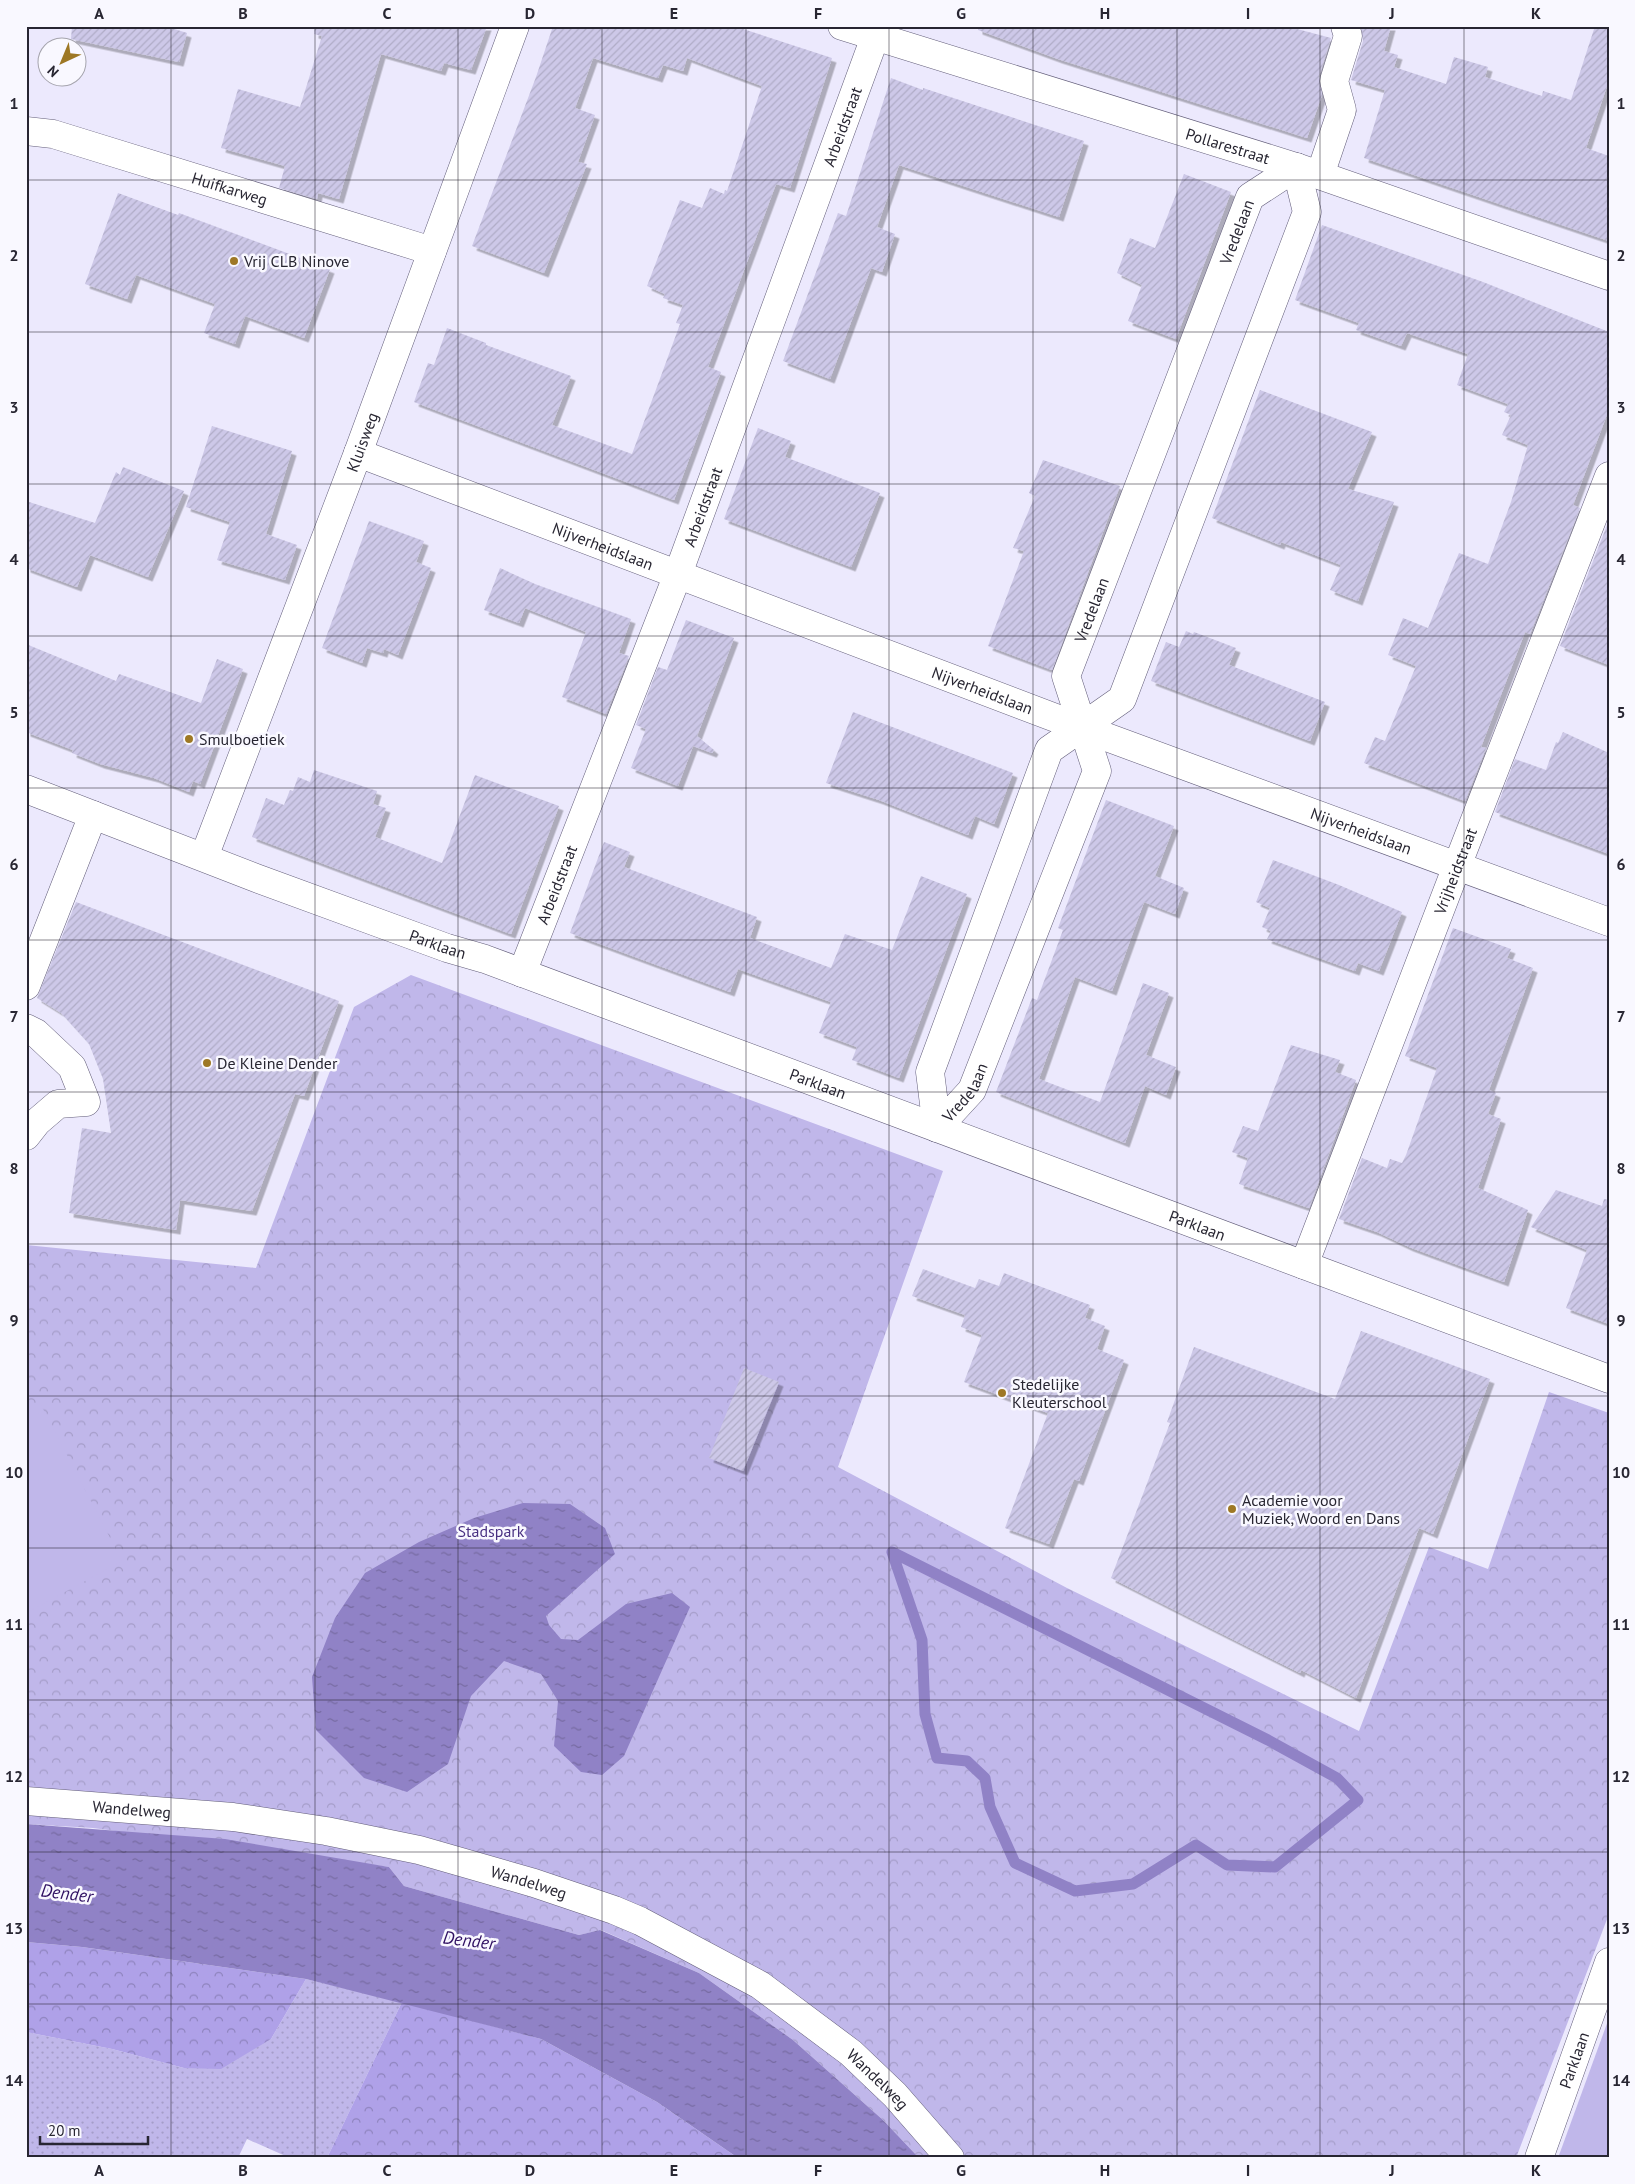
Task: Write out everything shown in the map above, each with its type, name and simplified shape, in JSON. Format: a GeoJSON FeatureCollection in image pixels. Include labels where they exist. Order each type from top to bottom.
{"type":"FeatureCollection","features":[{"type":"Feature","properties":{"kind":"street","name":"Kluisweg"},"geometry":{"type":"LineString","coordinates":[[204,857],[358,453],[515,26]]}},
{"type":"Feature","properties":{"kind":"street","name":"Pollarestraat"},"geometry":{"type":"LineString","coordinates":[[842,26],[1308,171],[1609,276]]}},
{"type":"Feature","properties":{"kind":"street"},"geometry":{"type":"LineString","coordinates":[[1308,171],[1342,110],[1334,82],[1348,36],[1345,26]]}},
{"type":"Feature","properties":{"kind":"street","name":"Arbeidstraat"},"geometry":{"type":"LineString","coordinates":[[522,973],[678,574],[875,37]]}},
{"type":"Feature","properties":{"kind":"street","name":"Huifkarweg"},"geometry":{"type":"LineString","coordinates":[[26,130],[54,134],[432,251]]}},
{"type":"Feature","properties":{"kind":"street","name":"Vredelaan"},"geometry":{"type":"LineString","coordinates":[[938,1128],[930,1072],[1050,750],[1082,728],[1122,699],[1307,212],[1308,171],[1250,197],[1066,676],[1082,728],[1097,771],[972,1090],[938,1128]]}},
{"type":"Feature","properties":{"kind":"street","name":"Nijverheidslaan"},"geometry":{"type":"LineString","coordinates":[[358,453],[1082,728],[1609,922]]}},
{"type":"Feature","properties":{"kind":"street","name":"Vrijheidstraat"},"geometry":{"type":"LineString","coordinates":[[1304,1265],[1456,866],[1609,476]]}},
{"type":"Feature","properties":{"kind":"street","name":"Parklaan"},"geometry":{"type":"LineString","coordinates":[[26,789],[256,878],[522,973],[1609,1379]]}},
{"type":"Feature","properties":{"kind":"street"},"geometry":{"type":"LineString","coordinates":[[26,986],[93,815]]}},
{"type":"Feature","properties":{"kind":"street"},"geometry":{"type":"LineString","coordinates":[[26,1028],[36,1033],[72,1067],[86,1102],[58,1104],[37,1122],[26,1136]]}},
{"type":"Feature","properties":{"kind":"street","name":"Wandelweg"},"geometry":{"type":"LineString","coordinates":[[26,1800],[232,1817],[326,1831],[420,1850],[534,1883],[614,1910],[640,1921],[760,1985],[851,2053],[895,2095],[950,2158]]}},
{"type":"Feature","properties":{"kind":"street","name":"Parklaan"},"geometry":{"type":"LineString","coordinates":[[1539,2158],[1609,1962]]}},
{"type":"Feature","properties":{"kind":"green space","name":"Stadspark"},"geometry":{"type":"Polygon","coordinates":[[[411,975],[943,1171],[838,1467],[1067,1588],[1359,1731],[1429,1547],[1488,1569],[1549,1392],[1609,1413],[1609,1914],[1516,2158],[919,2158],[883,2120],[793,2040],[699,1973],[601,1930],[579,1935],[404,1886],[389,1867],[93,1828],[26,1824],[26,1245],[256,1268],[354,1007],[411,975]]]}},
{"type":"Feature","properties":{"kind":"green space"},"geometry":{"type":"Polygon","coordinates":[[[40,1403],[122,1561],[28,1612],[26,1608],[26,1410],[40,1403]]]}},
{"type":"Feature","properties":{"kind":"green space"},"geometry":{"type":"Polygon","coordinates":[[[26,1942],[82,1947],[306,1979],[271,2039],[221,2069],[184,2068],[112,2049],[26,2032],[26,1942]]]}},
{"type":"Feature","properties":{"kind":"green space"},"geometry":{"type":"Polygon","coordinates":[[[306,1979],[402,2002],[327,2158],[290,2158],[247,2139],[238,2158],[26,2158],[26,2032],[112,2049],[184,2068],[271,2039],[306,1979]]]}},
{"type":"Feature","properties":{"kind":"green space"},"geometry":{"type":"Polygon","coordinates":[[[402,2002],[541,2039],[657,2102],[738,2158],[327,2158],[402,2002]]]}},
{"type":"Feature","properties":{"kind":"green space"},"geometry":{"type":"Polygon","coordinates":[[[1609,2018],[1609,2158],[1558,2158],[1609,2018]]]}},
{"type":"Feature","properties":{"kind":"water"},"geometry":{"type":"Polygon","coordinates":[[[523,1503],[570,1504],[605,1528],[615,1554],[546,1616],[549,1625],[561,1639],[578,1640],[626,1604],[672,1593],[690,1607],[624,1756],[602,1775],[581,1772],[554,1746],[558,1701],[541,1674],[504,1661],[471,1696],[448,1764],[407,1792],[364,1778],[316,1730],[312,1677],[335,1618],[365,1573],[419,1542],[474,1518],[523,1503]]]}},
{"type":"Feature","properties":{"kind":"water","name":"Dender"},"geometry":{"type":"Polygon","coordinates":[[[26,1824],[225,1839],[389,1867],[404,1886],[579,1935],[600,1930],[699,1973],[793,2040],[883,2120],[919,2158],[738,2158],[657,2102],[541,2039],[306,1979],[82,1947],[26,1942],[26,1824]]]}},
{"type":"Feature","properties":{"kind":"building"},"geometry":{"type":"Polygon","coordinates":[[[72,26],[165,26],[187,33],[179,62],[88,43],[88,38],[71,38],[72,26]]]}},
{"type":"Feature","properties":{"kind":"building"},"geometry":{"type":"Polygon","coordinates":[[[315,26],[487,26],[471,70],[444,63],[441,71],[381,54],[339,199],[318,193],[317,199],[279,188],[285,166],[221,148],[238,89],[300,107],[322,36],[314,34],[315,26]]]}},
{"type":"Feature","properties":{"kind":"building"},"geometry":{"type":"Polygon","coordinates":[[[553,26],[734,26],[832,58],[790,188],[776,184],[708,367],[721,372],[674,500],[414,402],[428,363],[434,365],[447,328],[486,343],[486,345],[571,376],[552,425],[632,454],[658,384],[680,324],[676,323],[683,305],[663,298],[665,294],[647,286],[680,200],[702,208],[710,188],[724,194],[725,190],[727,191],[762,86],[687,58],[683,71],[663,65],[658,78],[593,58],[575,108],[595,115],[578,162],[587,164],[544,273],[472,246],[536,77],[553,26]]]}},
{"type":"Feature","properties":{"kind":"building"},"geometry":{"type":"Polygon","coordinates":[[[978,26],[1286,26],[1331,38],[1319,76],[1322,95],[1307,138],[1058,59],[978,30],[978,26]]]}},
{"type":"Feature","properties":{"kind":"building"},"geometry":{"type":"Polygon","coordinates":[[[1361,26],[1391,26],[1384,51],[1398,55],[1394,67],[1446,84],[1454,57],[1488,67],[1485,77],[1542,96],[1543,91],[1571,100],[1595,26],[1609,26],[1609,80],[1586,148],[1609,156],[1609,241],[1364,158],[1385,90],[1351,80],[1363,41],[1361,26]]]}},
{"type":"Feature","properties":{"kind":"building"},"geometry":{"type":"Polygon","coordinates":[[[891,78],[1084,141],[1059,217],[899,165],[877,227],[895,234],[882,272],[871,268],[830,379],[783,361],[838,213],[846,216],[891,78]]]}},
{"type":"Feature","properties":{"kind":"building"},"geometry":{"type":"Polygon","coordinates":[[[1184,174],[1231,192],[1176,339],[1128,321],[1142,285],[1117,273],[1130,238],[1155,248],[1184,174]]]}},
{"type":"Feature","properties":{"kind":"building","name":"Vrij CLB Ninove"},"geometry":{"type":"Polygon","coordinates":[[[118,193],[178,215],[179,213],[330,269],[304,338],[245,316],[235,344],[204,333],[215,304],[136,275],[127,299],[85,284],[118,193]]]}},
{"type":"Feature","properties":{"kind":"building"},"geometry":{"type":"Polygon","coordinates":[[[1322,225],[1483,282],[1609,332],[1609,409],[1573,505],[1580,508],[1530,634],[1525,632],[1481,747],[1486,748],[1465,801],[1364,763],[1375,737],[1385,741],[1416,666],[1388,655],[1403,618],[1428,628],[1459,553],[1488,564],[1511,502],[1528,445],[1502,435],[1511,415],[1504,412],[1508,404],[1457,385],[1468,354],[1407,333],[1401,346],[1356,330],[1359,323],[1295,300],[1322,225]]]}},
{"type":"Feature","properties":{"kind":"building"},"geometry":{"type":"Polygon","coordinates":[[[1260,390],[1372,432],[1348,489],[1394,502],[1358,601],[1330,590],[1341,565],[1281,542],[1280,545],[1212,518],[1260,390]]]}},
{"type":"Feature","properties":{"kind":"building"},"geometry":{"type":"Polygon","coordinates":[[[212,426],[292,451],[266,534],[297,545],[285,580],[217,560],[230,522],[186,507],[212,426]]]}},
{"type":"Feature","properties":{"kind":"building"},"geometry":{"type":"Polygon","coordinates":[[[758,428],[791,441],[785,457],[880,493],[851,567],[724,519],[758,428]]]}},
{"type":"Feature","properties":{"kind":"building"},"geometry":{"type":"Polygon","coordinates":[[[1043,460],[1120,486],[1052,670],[988,646],[1024,551],[1013,548],[1035,496],[1029,493],[1043,460]]]}},
{"type":"Feature","properties":{"kind":"building"},"geometry":{"type":"Polygon","coordinates":[[[123,467],[184,491],[148,577],[90,555],[77,587],[26,568],[26,501],[95,523],[116,472],[120,475],[123,467]]]}},
{"type":"Feature","properties":{"kind":"building"},"geometry":{"type":"Polygon","coordinates":[[[1609,520],[1609,665],[1560,646],[1609,520]]]}},
{"type":"Feature","properties":{"kind":"building"},"geometry":{"type":"Polygon","coordinates":[[[369,521],[424,541],[416,562],[431,568],[398,655],[384,649],[383,653],[367,648],[362,663],[322,648],[369,521]]]}},
{"type":"Feature","properties":{"kind":"building"},"geometry":{"type":"Polygon","coordinates":[[[500,568],[535,584],[631,619],[619,653],[629,656],[606,714],[562,697],[586,632],[525,608],[519,623],[484,610],[500,568]]]}},
{"type":"Feature","properties":{"kind":"building"},"geometry":{"type":"Polygon","coordinates":[[[686,620],[734,638],[697,736],[714,750],[712,753],[693,746],[678,786],[631,768],[646,729],[636,725],[658,667],[667,670],[686,620]]]}},
{"type":"Feature","properties":{"kind":"building"},"geometry":{"type":"Polygon","coordinates":[[[1186,631],[1193,634],[1194,632],[1236,648],[1229,665],[1325,702],[1310,741],[1151,681],[1166,642],[1179,647],[1186,631]]]}},
{"type":"Feature","properties":{"kind":"building"},"geometry":{"type":"Polygon","coordinates":[[[26,644],[116,681],[119,674],[201,703],[217,659],[243,669],[200,784],[193,781],[189,792],[154,778],[100,764],[72,753],[73,750],[26,732],[26,644]]]}},
{"type":"Feature","properties":{"kind":"building"},"geometry":{"type":"Polygon","coordinates":[[[853,712],[1013,773],[994,824],[975,816],[968,835],[879,800],[826,783],[853,712]]]}},
{"type":"Feature","properties":{"kind":"building"},"geometry":{"type":"Polygon","coordinates":[[[1563,732],[1609,753],[1609,854],[1495,812],[1515,759],[1546,770],[1556,742],[1558,743],[1563,732]]]}},
{"type":"Feature","properties":{"kind":"building"},"geometry":{"type":"Polygon","coordinates":[[[314,770],[377,791],[373,804],[386,808],[375,837],[442,863],[475,775],[559,806],[511,934],[252,837],[266,798],[284,805],[290,790],[293,791],[298,777],[310,782],[314,770]]]}},
{"type":"Feature","properties":{"kind":"building"},"geometry":{"type":"Polygon","coordinates":[[[1106,800],[1174,826],[1155,876],[1184,888],[1175,914],[1144,902],[1112,991],[1075,977],[1039,1079],[1100,1102],[1143,983],[1169,993],[1146,1055],[1176,1067],[1166,1095],[1145,1086],[1125,1143],[996,1092],[1032,998],[1037,1000],[1063,930],[1058,928],[1106,800]]]}},
{"type":"Feature","properties":{"kind":"building"},"geometry":{"type":"Polygon","coordinates":[[[604,842],[630,852],[624,867],[757,917],[750,938],[831,968],[845,934],[892,950],[921,876],[967,894],[899,1078],[852,1060],[857,1047],[819,1033],[831,1002],[738,969],[730,992],[570,933],[604,842]]]}},
{"type":"Feature","properties":{"kind":"building"},"geometry":{"type":"Polygon","coordinates":[[[1273,860],[1402,912],[1379,971],[1358,963],[1355,971],[1267,939],[1271,931],[1262,927],[1270,908],[1256,902],[1273,860]]]}},
{"type":"Feature","properties":{"kind":"building","name":"De Kleine Dender"},"geometry":{"type":"Polygon","coordinates":[[[76,902],[339,1001],[304,1096],[295,1094],[252,1211],[180,1200],[176,1230],[69,1213],[82,1128],[111,1133],[103,1079],[89,1044],[61,1013],[37,998],[76,902]]]}},
{"type":"Feature","properties":{"kind":"building"},"geometry":{"type":"Polygon","coordinates":[[[1453,928],[1511,949],[1507,958],[1533,968],[1489,1090],[1496,1093],[1488,1114],[1501,1119],[1478,1188],[1528,1210],[1504,1282],[1339,1219],[1362,1158],[1387,1168],[1390,1159],[1402,1163],[1406,1155],[1437,1068],[1405,1056],[1453,928]]]}},
{"type":"Feature","properties":{"kind":"building"},"geometry":{"type":"Polygon","coordinates":[[[1291,1045],[1340,1060],[1335,1072],[1356,1080],[1309,1208],[1239,1184],[1248,1158],[1232,1152],[1243,1126],[1258,1131],[1291,1045]]]}},
{"type":"Feature","properties":{"kind":"building"},"geometry":{"type":"Polygon","coordinates":[[[1556,1190],[1602,1206],[1604,1199],[1609,1200],[1609,1324],[1566,1308],[1587,1250],[1531,1227],[1556,1190]]]}},
{"type":"Feature","properties":{"kind":"building"},"geometry":{"type":"Polygon","coordinates":[[[923,1269],[975,1288],[979,1279],[999,1286],[1004,1273],[1090,1305],[1085,1318],[1105,1326],[1097,1349],[1124,1360],[1079,1481],[1074,1479],[1049,1544],[1005,1528],[1048,1413],[964,1382],[982,1335],[961,1327],[965,1315],[912,1296],[923,1269]]]}},
{"type":"Feature","properties":{"kind":"building","name":"Academie voor Muziek, Woord en Dans"},"geometry":{"type":"Polygon","coordinates":[[[1361,1331],[1490,1379],[1433,1534],[1419,1528],[1356,1698],[1301,1670],[1300,1673],[1111,1578],[1170,1423],[1167,1422],[1194,1347],[1335,1399],[1361,1331]]]}},
{"type":"Feature","properties":{"kind":"building"},"geometry":{"type":"Polygon","coordinates":[[[744,1368],[779,1382],[743,1471],[709,1458],[744,1368]]]}},
{"type":"Feature","properties":{"kind":"waterway"},"geometry":{"type":"LineString","coordinates":[[892,1552],[1268,1740],[1337,1778],[1358,1800],[1275,1867],[1227,1865],[1196,1845],[1133,1884],[1075,1891],[1015,1863],[990,1807],[985,1778],[967,1761],[937,1758],[925,1714],[922,1640],[892,1552]]}},
{"type":"Feature","properties":{"kind":"place","name":"Vrij CLB Ninove"},"geometry":{"type":"Point","coordinates":[234,261]}},
{"type":"Feature","properties":{"kind":"place","name":"Smulboetiek"},"geometry":{"type":"Point","coordinates":[189,739]}},
{"type":"Feature","properties":{"kind":"place","name":"De Kleine Dender"},"geometry":{"type":"Point","coordinates":[207,1063]}},
{"type":"Feature","properties":{"kind":"place","name":"Stedelijke Kleuterschool"},"geometry":{"type":"Point","coordinates":[1002,1393]}},
{"type":"Feature","properties":{"kind":"place","name":"Academie voor Muziek, Woord en Dans"},"geometry":{"type":"Point","coordinates":[1232,1509]}}]}
